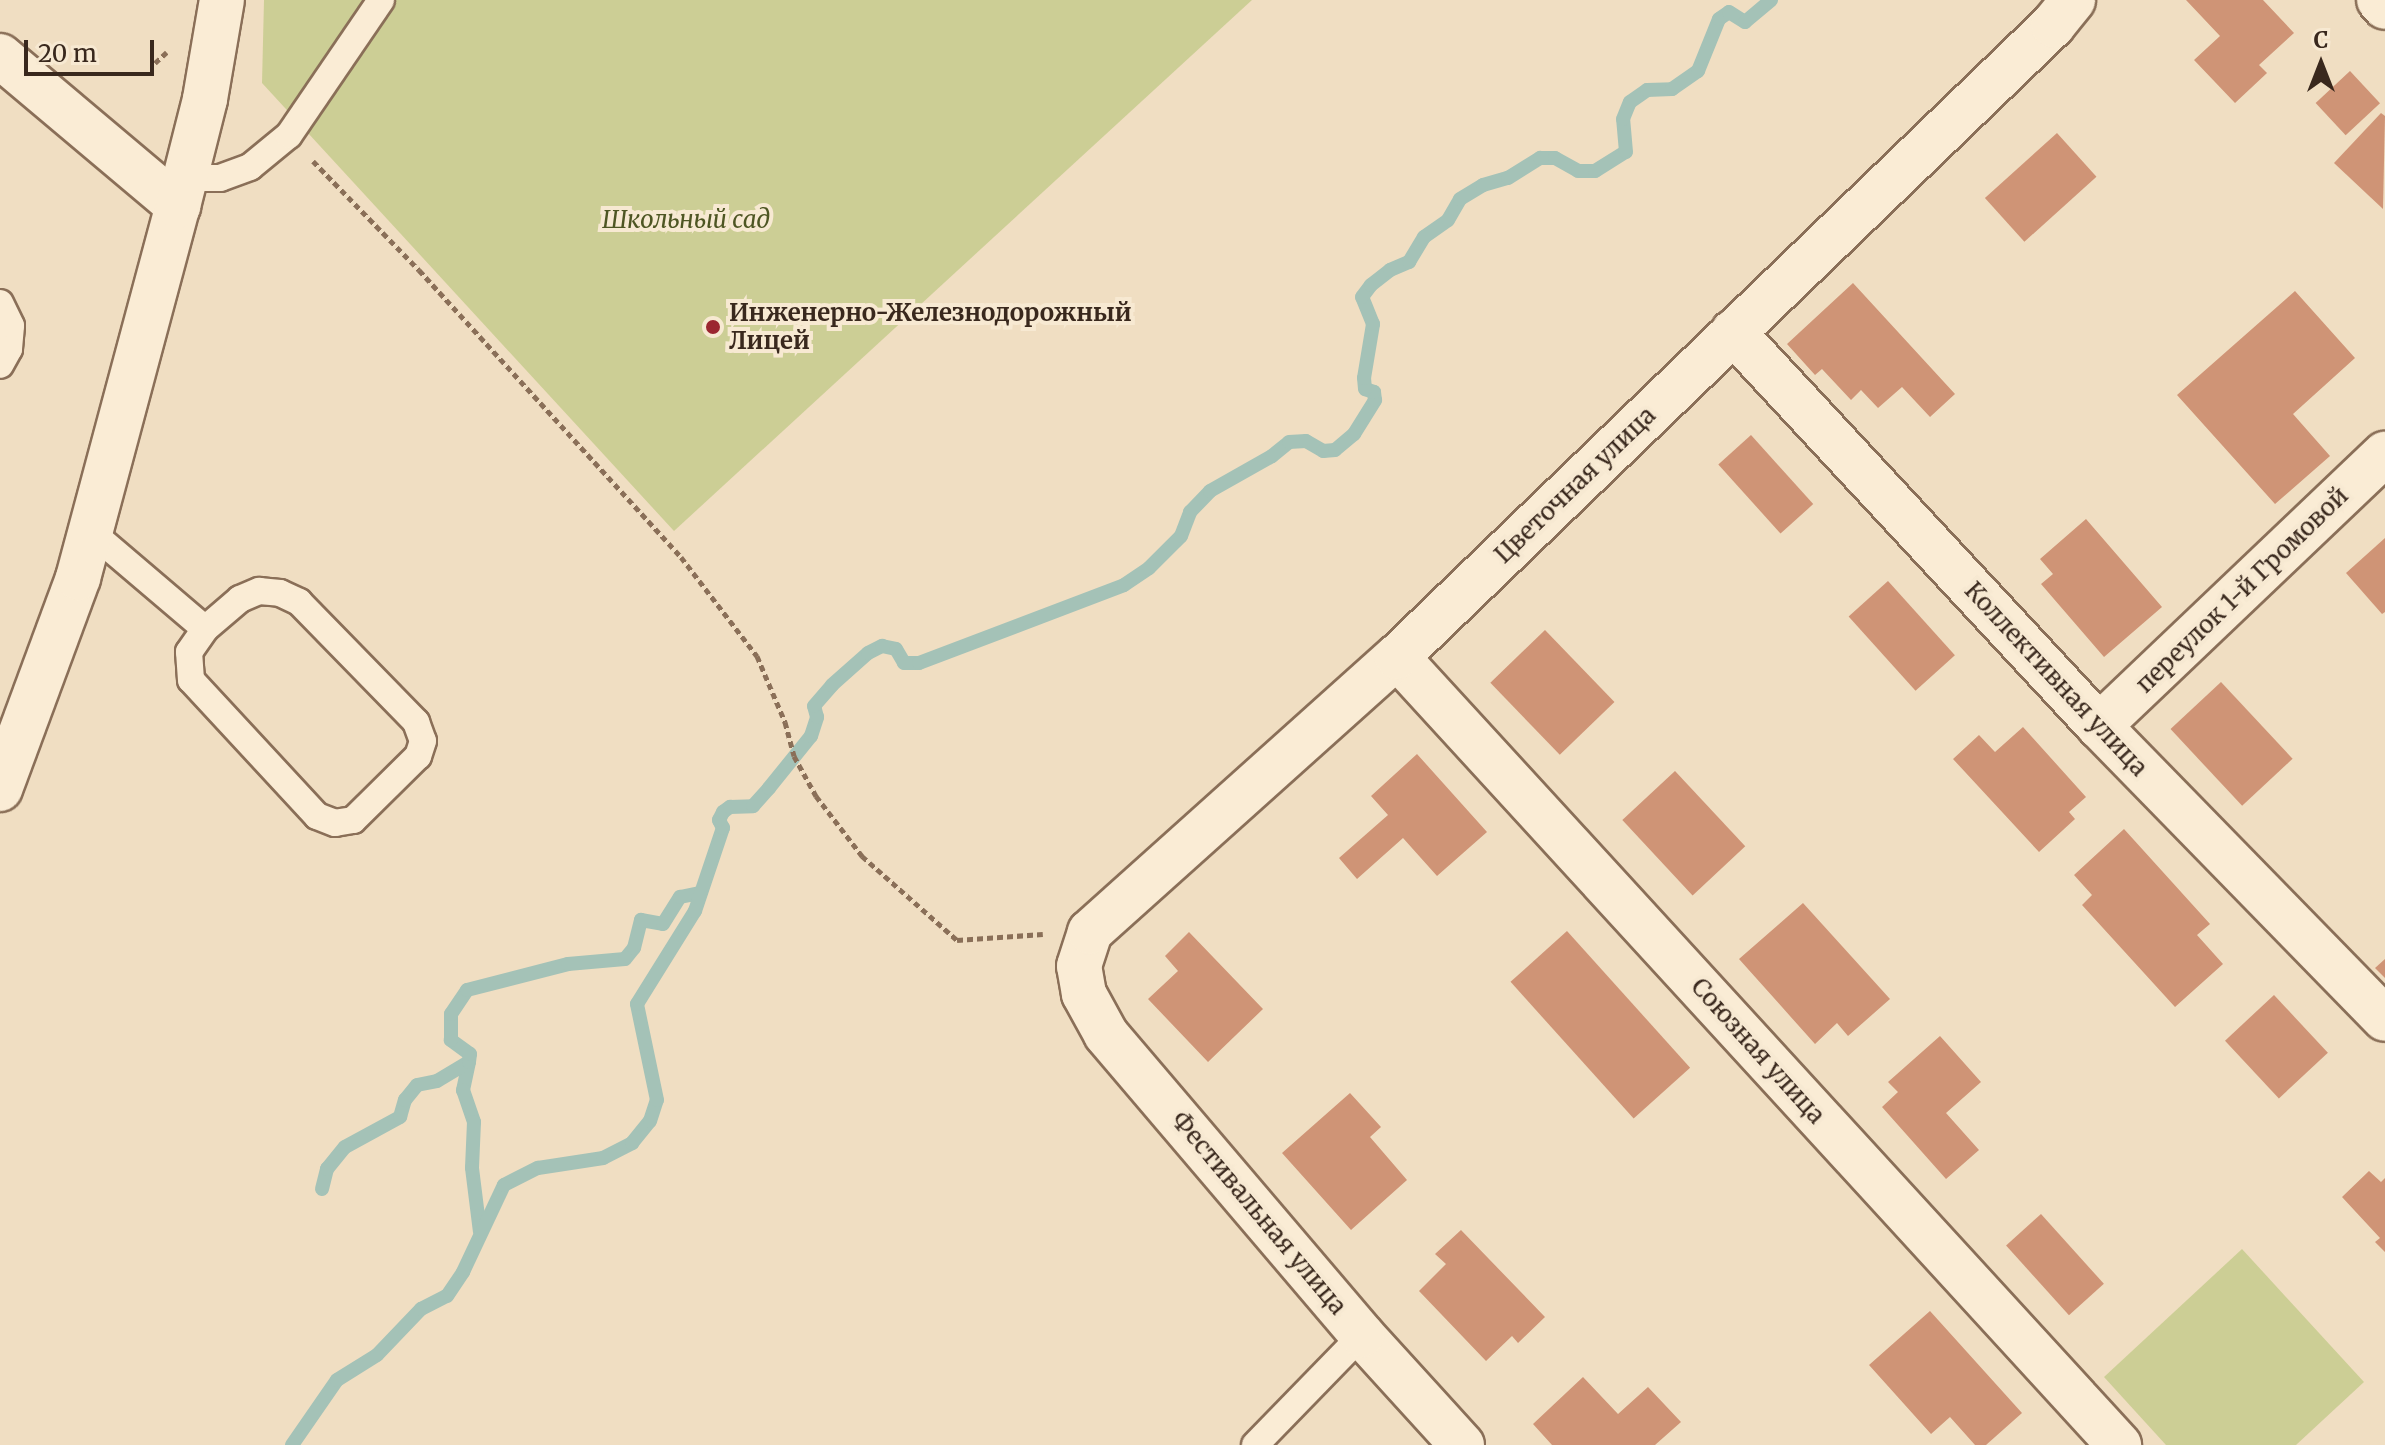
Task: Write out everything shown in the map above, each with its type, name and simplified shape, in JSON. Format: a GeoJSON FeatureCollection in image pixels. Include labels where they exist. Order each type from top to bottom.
{"type":"FeatureCollection","features":[{"type":"Feature","properties":{"kind":"street"},"geometry":{"type":"LineString","coordinates":[[0,789],[78,578],[182,192],[205,99],[222,0]]}},
{"type":"Feature","properties":{"kind":"street","name":"Цветочная улица"},"geometry":{"type":"LineString","coordinates":[[1084,949],[1397,657],[2053,25],[2073,0]]}},
{"type":"Feature","properties":{"kind":"street"},"geometry":{"type":"LineString","coordinates":[[2379,0],[2385,7]]}},
{"type":"Feature","properties":{"kind":"street"},"geometry":{"type":"LineString","coordinates":[[0,56],[182,192]]}},
{"type":"Feature","properties":{"kind":"street","name":"Коллективная улица"},"geometry":{"type":"LineString","coordinates":[[1733,332],[2099,726],[2385,1019]]}},
{"type":"Feature","properties":{"kind":"street","name":"переулок 1-й Громовой"},"geometry":{"type":"LineString","coordinates":[[2099,726],[2385,454]]}},
{"type":"Feature","properties":{"kind":"street","name":"Союзная улица"},"geometry":{"type":"LineString","coordinates":[[1397,657],[2119,1445]]}},
{"type":"Feature","properties":{"kind":"street","name":"Фестивальная улица"},"geometry":{"type":"LineString","coordinates":[[1084,949],[1084,994],[1106,1034],[1362,1335],[1462,1445]]}},
{"type":"Feature","properties":{"kind":"lane"},"geometry":{"type":"LineString","coordinates":[[182,192],[250,167],[289,135],[381,0]]}},
{"type":"Feature","properties":{"kind":"lane"},"geometry":{"type":"LineString","coordinates":[[0,303],[5,307],[11,326],[9,349],[0,365]]}},
{"type":"Feature","properties":{"kind":"lane"},"geometry":{"type":"LineString","coordinates":[[90,531],[205,629]]}},
{"type":"Feature","properties":{"kind":"lane"},"geometry":{"type":"LineString","coordinates":[[259,591],[280,593],[299,602],[416,722],[423,741],[418,756],[353,820],[335,823],[317,816],[191,680],[189,652],[205,629],[240,599],[259,591]]}},
{"type":"Feature","properties":{"kind":"lane"},"geometry":{"type":"LineString","coordinates":[[1255,1445],[1362,1335]]}},
{"type":"Feature","properties":{"kind":"path"},"geometry":{"type":"LineString","coordinates":[[289,135],[419,270],[681,557],[757,656],[785,722],[794,756],[816,796],[862,856],[957,940],[1084,949]]}},
{"type":"Feature","properties":{"kind":"green space","name":"Школьный сад"},"geometry":{"type":"Polygon","coordinates":[[[264,0],[1252,0],[674,531],[262,83],[264,0]]]}},
{"type":"Feature","properties":{"kind":"green space"},"geometry":{"type":"Polygon","coordinates":[[[2242,1249],[2364,1382],[2296,1445],[2166,1445],[2104,1377],[2242,1249]]]}},
{"type":"Feature","properties":{"kind":"building"},"geometry":{"type":"Polygon","coordinates":[[[2186,0],[2263,0],[2294,33],[2259,65],[2267,73],[2235,103],[2194,60],[2220,36],[2186,0]]]}},
{"type":"Feature","properties":{"kind":"building"},"geometry":{"type":"Polygon","coordinates":[[[2350,71],[2380,103],[2346,135],[2316,103],[2350,71]]]}},
{"type":"Feature","properties":{"kind":"building"},"geometry":{"type":"Polygon","coordinates":[[[2381,113],[2385,116],[2383,209],[2334,163],[2381,113]]]}},
{"type":"Feature","properties":{"kind":"building"},"geometry":{"type":"Polygon","coordinates":[[[2057,133],[2096,177],[2024,242],[1985,198],[2057,133]]]}},
{"type":"Feature","properties":{"kind":"building"},"geometry":{"type":"Polygon","coordinates":[[[1853,283],[1955,394],[1930,417],[1902,387],[1878,408],[1861,390],[1851,400],[1822,369],[1815,375],[1787,344],[1853,283]]]}},
{"type":"Feature","properties":{"kind":"building"},"geometry":{"type":"Polygon","coordinates":[[[2295,291],[2355,358],[2293,414],[2330,456],[2275,504],[2177,395],[2295,291]]]}},
{"type":"Feature","properties":{"kind":"building"},"geometry":{"type":"Polygon","coordinates":[[[1751,435],[1813,504],[1781,534],[1718,464],[1751,435]]]}},
{"type":"Feature","properties":{"kind":"building"},"geometry":{"type":"Polygon","coordinates":[[[2086,519],[2162,607],[2104,657],[2041,584],[2053,574],[2040,559],[2086,519]]]}},
{"type":"Feature","properties":{"kind":"building"},"geometry":{"type":"Polygon","coordinates":[[[2385,538],[2385,612],[2382,614],[2346,573],[2385,538]]]}},
{"type":"Feature","properties":{"kind":"building"},"geometry":{"type":"Polygon","coordinates":[[[1888,581],[1955,655],[1916,691],[1849,616],[1888,581]]]}},
{"type":"Feature","properties":{"kind":"building"},"geometry":{"type":"Polygon","coordinates":[[[1545,630],[1614,702],[1560,755],[1490,683],[1545,630]]]}},
{"type":"Feature","properties":{"kind":"building"},"geometry":{"type":"Polygon","coordinates":[[[2221,682],[2293,759],[2242,806],[2171,729],[2221,682]]]}},
{"type":"Feature","properties":{"kind":"building"},"geometry":{"type":"Polygon","coordinates":[[[2023,727],[2086,797],[2069,812],[2075,819],[2039,852],[1953,759],[1979,735],[1995,752],[2023,727]]]}},
{"type":"Feature","properties":{"kind":"building"},"geometry":{"type":"Polygon","coordinates":[[[1417,754],[1487,832],[1437,876],[1403,838],[1357,879],[1339,858],[1388,815],[1371,796],[1417,754]]]}},
{"type":"Feature","properties":{"kind":"building"},"geometry":{"type":"Polygon","coordinates":[[[1675,771],[1745,846],[1693,895],[1622,820],[1675,771]]]}},
{"type":"Feature","properties":{"kind":"building"},"geometry":{"type":"Polygon","coordinates":[[[2124,829],[2210,924],[2197,935],[2223,964],[2175,1007],[2082,905],[2092,895],[2074,875],[2124,829]]]}},
{"type":"Feature","properties":{"kind":"building"},"geometry":{"type":"Polygon","coordinates":[[[1803,903],[1890,999],[1848,1036],[1837,1023],[1815,1044],[1739,959],[1803,903]]]}},
{"type":"Feature","properties":{"kind":"building"},"geometry":{"type":"Polygon","coordinates":[[[1567,931],[1690,1068],[1634,1119],[1511,982],[1567,931]]]}},
{"type":"Feature","properties":{"kind":"building"},"geometry":{"type":"Polygon","coordinates":[[[1189,932],[1263,1009],[1208,1062],[1148,999],[1178,971],[1165,956],[1189,932]]]}},
{"type":"Feature","properties":{"kind":"building"},"geometry":{"type":"Polygon","coordinates":[[[2385,959],[2385,978],[2375,968],[2385,959]]]}},
{"type":"Feature","properties":{"kind":"building"},"geometry":{"type":"Polygon","coordinates":[[[2274,995],[2328,1053],[2279,1098],[2225,1041],[2274,995]]]}},
{"type":"Feature","properties":{"kind":"building"},"geometry":{"type":"Polygon","coordinates":[[[1940,1036],[1981,1082],[1946,1113],[1979,1150],[1946,1179],[1882,1107],[1898,1092],[1888,1082],[1940,1036]]]}},
{"type":"Feature","properties":{"kind":"building"},"geometry":{"type":"Polygon","coordinates":[[[1350,1093],[1381,1127],[1370,1137],[1407,1180],[1351,1230],[1282,1153],[1350,1093]]]}},
{"type":"Feature","properties":{"kind":"building"},"geometry":{"type":"Polygon","coordinates":[[[2369,1171],[2381,1182],[2385,1178],[2385,1252],[2375,1242],[2380,1238],[2342,1197],[2369,1171]]]}},
{"type":"Feature","properties":{"kind":"building"},"geometry":{"type":"Polygon","coordinates":[[[2041,1214],[2104,1284],[2069,1315],[2006,1245],[2041,1214]]]}},
{"type":"Feature","properties":{"kind":"building"},"geometry":{"type":"Polygon","coordinates":[[[1461,1230],[1545,1317],[1518,1343],[1512,1336],[1486,1361],[1419,1291],[1446,1264],[1435,1254],[1461,1230]]]}},
{"type":"Feature","properties":{"kind":"building"},"geometry":{"type":"Polygon","coordinates":[[[1930,1311],[2022,1413],[1986,1445],[1975,1445],[1950,1417],[1931,1434],[1869,1365],[1930,1311]]]}},
{"type":"Feature","properties":{"kind":"building"},"geometry":{"type":"Polygon","coordinates":[[[1583,1377],[1618,1414],[1648,1387],[1681,1422],[1655,1445],[1552,1445],[1533,1424],[1583,1377]]]}},
{"type":"Feature","properties":{"kind":"waterway"},"geometry":{"type":"LineString","coordinates":[[292,1445],[337,1380],[377,1355],[421,1309],[447,1296],[463,1272],[504,1185],[538,1168],[603,1158],[632,1143],[650,1121],[657,1100],[637,1004],[695,911],[723,828],[719,820],[723,812],[730,807],[753,806],[769,788],[811,736],[817,717],[814,706],[832,685],[868,653],[882,646],[896,649],[904,663],[919,663],[1124,585],[1149,568],[1181,536],[1190,512],[1210,491],[1272,456],[1289,442],[1306,441],[1323,451],[1335,450],[1354,434],[1375,400],[1374,392],[1365,389],[1364,378],[1373,324],[1362,297],[1371,285],[1390,270],[1409,262],[1424,237],[1448,220],[1460,199],[1483,185],[1508,178],[1540,158],[1555,158],[1578,171],[1595,171],[1626,152],[1623,119],[1630,102],[1647,90],[1672,89],[1698,71],[1719,19],[1729,12],[1745,22],[1771,0]]}},
{"type":"Feature","properties":{"kind":"waterway"},"geometry":{"type":"LineString","coordinates":[[322,1189],[327,1169],[345,1147],[400,1117],[405,1100],[417,1085],[437,1081],[469,1062],[470,1054],[451,1040],[451,1014],[467,990],[568,964],[625,959],[634,948],[641,920],[663,924],[680,897],[701,893]]}},
{"type":"Feature","properties":{"kind":"waterway"},"geometry":{"type":"LineString","coordinates":[[469,1062],[463,1090],[474,1122],[472,1168],[480,1232]]}},
{"type":"Feature","properties":{"kind":"place","name":"Инженерно-Железнодорожный Лицей"},"geometry":{"type":"Point","coordinates":[713,327]}}]}
